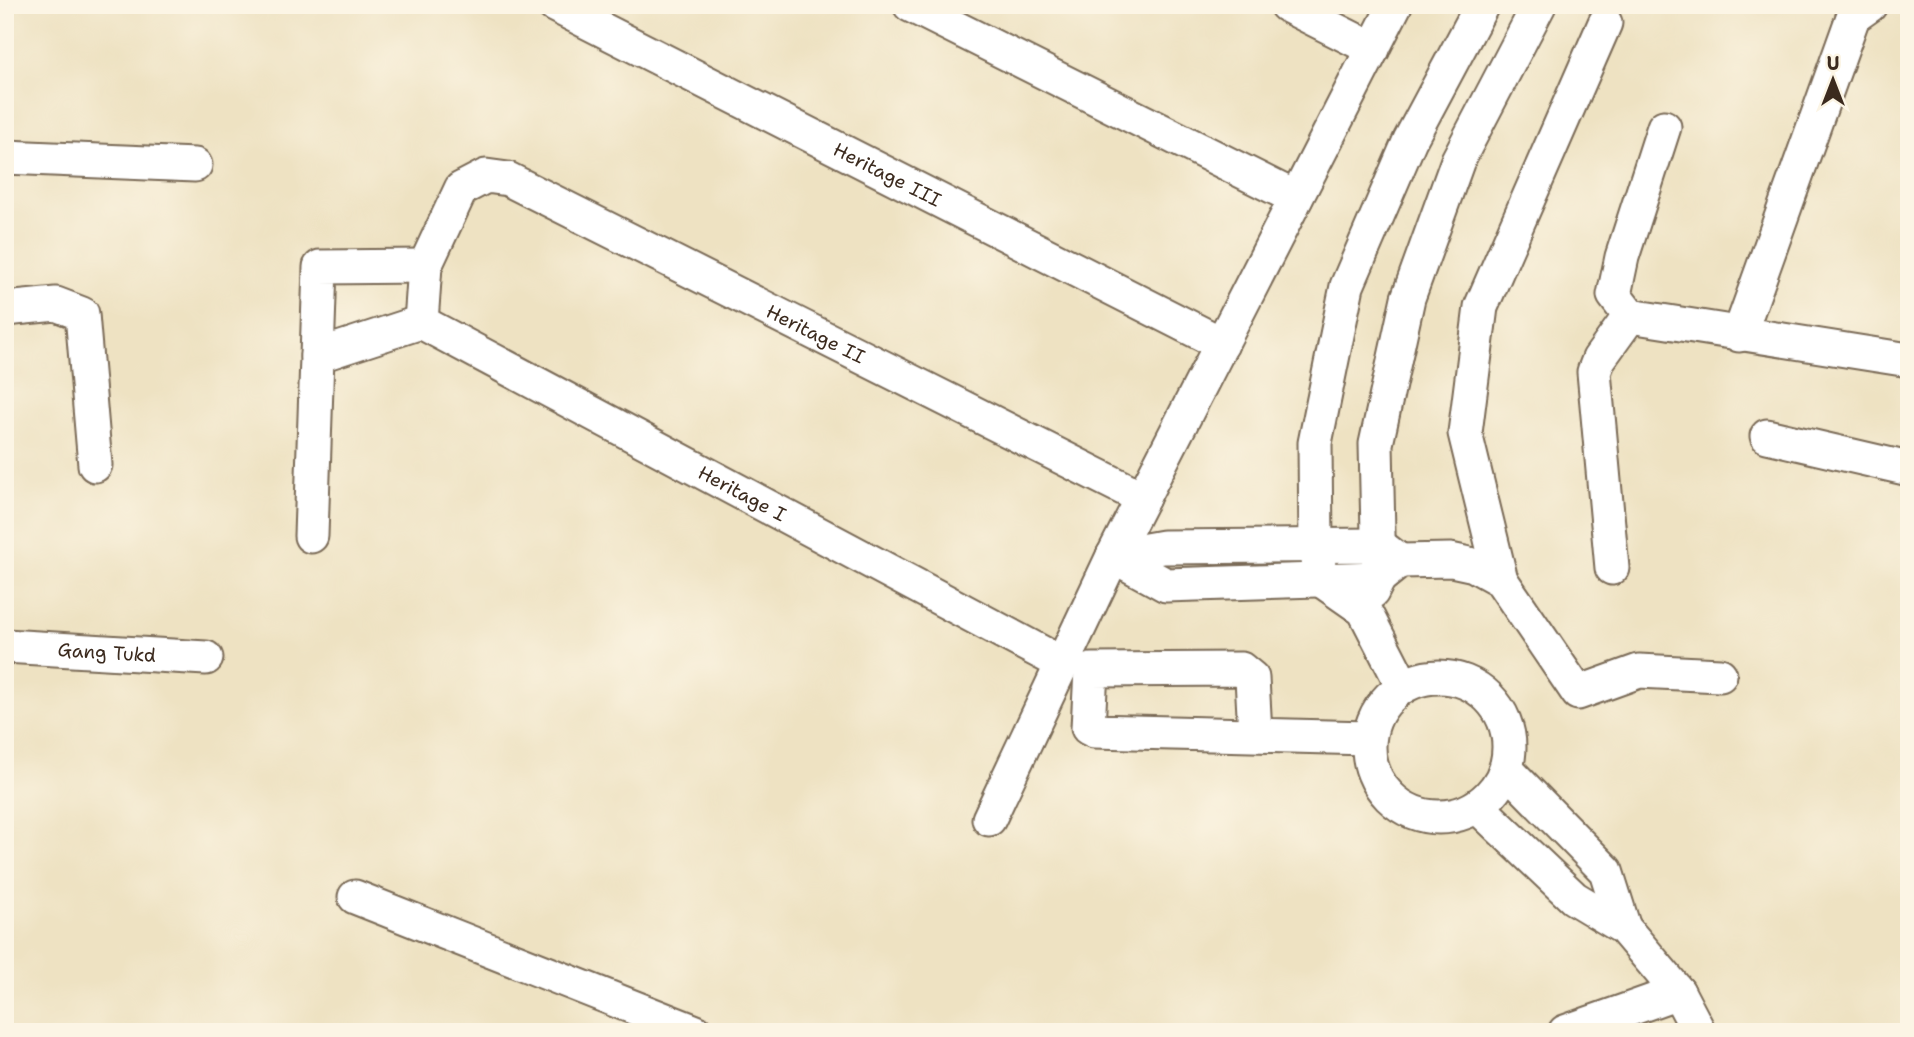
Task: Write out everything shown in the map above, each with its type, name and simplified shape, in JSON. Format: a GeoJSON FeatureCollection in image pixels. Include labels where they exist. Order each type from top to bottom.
{"type":"FeatureCollection","features":[{"type":"Feature","properties":{"kind":"street","name":"Heritage III"},"geometry":{"type":"LineString","coordinates":[[554,5],[1222,344]]}},
{"type":"Feature","properties":{"kind":"street"},"geometry":{"type":"LineString","coordinates":[[910,5],[1296,198]]}},
{"type":"Feature","properties":{"kind":"street"},"geometry":{"type":"LineString","coordinates":[[1286,5],[1373,49]]}},
{"type":"Feature","properties":{"kind":"street"},"geometry":{"type":"LineString","coordinates":[[989,819],[1113,556],[1395,5]]}},
{"type":"Feature","properties":{"kind":"street"},"geometry":{"type":"LineString","coordinates":[[1403,686],[1364,610],[1321,580],[1315,546],[1315,443],[1347,286],[1410,139],[1482,5]]}},
{"type":"Feature","properties":{"kind":"street"},"geometry":{"type":"LineString","coordinates":[[1364,610],[1386,562],[1376,444],[1408,298],[1458,160],[1539,5]]}},
{"type":"Feature","properties":{"kind":"street"},"geometry":{"type":"LineString","coordinates":[[1739,335],[1853,17],[1870,5]]}},
{"type":"Feature","properties":{"kind":"street"},"geometry":{"type":"LineString","coordinates":[[1605,23],[1481,307],[1465,433],[1501,580],[1578,693],[1639,671],[1720,675]]}},
{"type":"Feature","properties":{"kind":"street"},"geometry":{"type":"LineString","coordinates":[[1664,127],[1622,257],[1614,295],[1630,316],[1909,360]]}},
{"type":"Feature","properties":{"kind":"street"},"geometry":{"type":"LineString","coordinates":[[5,156],[195,164]]}},
{"type":"Feature","properties":{"kind":"street","name":"Heritage II"},"geometry":{"type":"LineString","coordinates":[[425,266],[461,189],[486,176],[508,179],[1143,498]]}},
{"type":"Feature","properties":{"kind":"street"},"geometry":{"type":"LineString","coordinates":[[311,536],[317,356],[320,267],[425,266],[422,322],[317,356]]}},
{"type":"Feature","properties":{"kind":"street"},"geometry":{"type":"LineString","coordinates":[[5,309],[56,304],[82,314],[95,465]]}},
{"type":"Feature","properties":{"kind":"street"},"geometry":{"type":"LineString","coordinates":[[1612,568],[1594,372],[1599,359],[1630,316]]}},
{"type":"Feature","properties":{"kind":"street","name":"Heritage I"},"geometry":{"type":"LineString","coordinates":[[422,322],[1063,664]]}},
{"type":"Feature","properties":{"kind":"street"},"geometry":{"type":"LineString","coordinates":[[1767,436],[1909,469]]}},
{"type":"Feature","properties":{"kind":"street"},"geometry":{"type":"LineString","coordinates":[[1113,556],[1163,547],[1315,546],[1386,562]]}},
{"type":"Feature","properties":{"kind":"street"},"geometry":{"type":"LineString","coordinates":[[1113,556],[1166,585],[1321,580],[1386,562],[1451,560],[1475,565],[1501,580]]}},
{"type":"Feature","properties":{"kind":"street","name":"Gang Tukd"},"geometry":{"type":"LineString","coordinates":[[5,646],[206,658]]}},
{"type":"Feature","properties":{"kind":"street"},"geometry":{"type":"LineString","coordinates":[[1255,733],[1252,678],[1241,670],[1091,670],[1088,728],[1094,732],[1255,733],[1368,738]]}},
{"type":"Feature","properties":{"kind":"street"},"geometry":{"type":"LineString","coordinates":[[1436,676],[1470,683],[1496,704],[1510,736],[1507,770],[1496,791],[1478,807],[1448,817],[1416,814],[1388,797],[1372,770],[1368,738],[1380,708],[1403,686],[1436,676]]}},
{"type":"Feature","properties":{"kind":"street"},"geometry":{"type":"LineString","coordinates":[[1507,770],[1606,871],[1624,928]]}},
{"type":"Feature","properties":{"kind":"street"},"geometry":{"type":"LineString","coordinates":[[1478,807],[1574,898],[1624,928],[1678,992],[1699,1032]]}},
{"type":"Feature","properties":{"kind":"street"},"geometry":{"type":"LineString","coordinates":[[355,897],[696,1032]]}},
{"type":"Feature","properties":{"kind":"street"},"geometry":{"type":"LineString","coordinates":[[1565,1032],[1678,992]]}}]}
